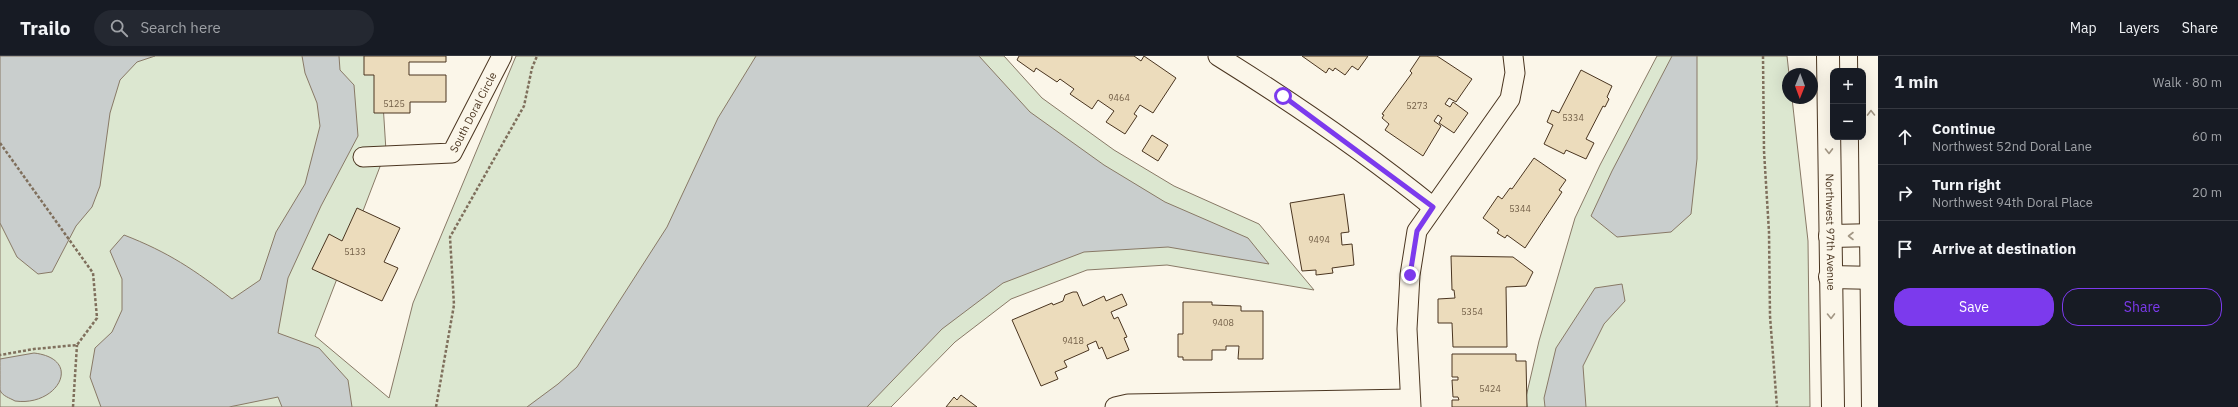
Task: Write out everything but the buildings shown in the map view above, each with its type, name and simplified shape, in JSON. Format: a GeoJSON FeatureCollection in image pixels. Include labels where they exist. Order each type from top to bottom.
{"type":"FeatureCollection","features":[{"type":"Feature","properties":{"kind":"street","name":"South Doral Circle"},"geometry":{"type":"LineString","coordinates":[[363,157],[452,153],[502,56]]}},
{"type":"Feature","properties":{"kind":"street"},"geometry":{"type":"LineString","coordinates":[[1218,56],[1283,96],[1433,207]]}},
{"type":"Feature","properties":{"kind":"street"},"geometry":{"type":"LineString","coordinates":[[1115,407],[1128,404],[1410,403],[1407,329],[1410,275],[1417,231],[1510,99],[1515,73],[1513,56]]}},
{"type":"Feature","properties":{"kind":"street","name":"Northwest 97th Avenue"},"geometry":{"type":"LineString","coordinates":[[1828,56],[1833,407]]}},
{"type":"Feature","properties":{"kind":"street"},"geometry":{"type":"LineString","coordinates":[[1869,56],[1875,236],[1873,407]]}},
{"type":"Feature","properties":{"kind":"street"},"geometry":{"type":"LineString","coordinates":[[1830,236],[1875,236]]}},
{"type":"Feature","properties":{"kind":"street"},"geometry":{"type":"LineString","coordinates":[[1830,277],[1875,278]]}},
{"type":"Feature","properties":{"kind":"path"},"geometry":{"type":"LineString","coordinates":[[436,407],[454,304],[450,237],[524,106],[532,68],[537,56]]}},
{"type":"Feature","properties":{"kind":"path"},"geometry":{"type":"LineString","coordinates":[[1763,56],[1764,151],[1769,232],[1770,316],[1777,407]]}},
{"type":"Feature","properties":{"kind":"path"},"geometry":{"type":"LineString","coordinates":[[0,143],[93,273],[97,318],[77,345],[73,407]]}},
{"type":"Feature","properties":{"kind":"path"},"geometry":{"type":"LineString","coordinates":[[0,356],[34,349],[77,345]]}},
{"type":"Feature","properties":{"kind":"green space"},"geometry":{"type":"Polygon","coordinates":[[[0,56],[380,56],[386,151],[315,336],[389,398],[413,303],[516,56],[1004,56],[1042,98],[1114,150],[1174,186],[1259,224],[1314,290],[1167,265],[1087,270],[1011,299],[955,342],[891,407],[0,407],[0,56]]]}},
{"type":"Feature","properties":{"kind":"green space"},"geometry":{"type":"Polygon","coordinates":[[[1657,56],[1787,56],[1788,68],[1782,68],[1782,104],[1793,104],[1808,241],[1810,407],[1527,407],[1526,397],[1539,341],[1575,218],[1600,165],[1657,56]]]}},
{"type":"Feature","properties":{"kind":"shaded area"},"geometry":{"type":"Polygon","coordinates":[[[0,56],[155,56],[137,62],[120,80],[110,113],[100,186],[92,207],[76,226],[52,272],[38,274],[17,257],[0,223],[0,56]]]}},
{"type":"Feature","properties":{"kind":"shaded area"},"geometry":{"type":"Polygon","coordinates":[[[302,56],[339,56],[340,70],[354,85],[358,136],[321,206],[288,278],[278,333],[319,348],[348,380],[352,407],[282,407],[278,397],[229,407],[101,407],[90,377],[95,348],[112,332],[122,310],[122,279],[110,251],[124,235],[140,241],[181,262],[232,299],[260,280],[276,232],[305,184],[320,126],[317,103],[305,73],[302,56]]]}},
{"type":"Feature","properties":{"kind":"shaded area"},"geometry":{"type":"Polygon","coordinates":[[[756,56],[979,56],[1030,112],[1104,165],[1165,202],[1248,238],[1269,264],[1168,247],[1084,252],[1003,283],[942,329],[867,407],[527,407],[558,384],[577,367],[667,227],[718,118],[756,56]]]}},
{"type":"Feature","properties":{"kind":"shaded area"},"geometry":{"type":"Polygon","coordinates":[[[1672,56],[1697,56],[1697,159],[1691,214],[1671,232],[1617,237],[1591,216],[1612,171],[1672,56]]]}},
{"type":"Feature","properties":{"kind":"shaded area"},"geometry":{"type":"Polygon","coordinates":[[[1622,284],[1625,301],[1604,324],[1583,366],[1586,407],[1545,407],[1544,398],[1556,348],[1595,288],[1622,284]]]}},
{"type":"Feature","properties":{"kind":"shaded area"},"geometry":{"type":"Polygon","coordinates":[[[34,353],[49,357],[58,364],[61,372],[59,382],[53,390],[43,397],[30,401],[15,401],[4,395],[0,390],[0,359],[34,353]]]}},
{"type":"Feature","properties":{"kind":"route"},"geometry":{"type":"LineString","coordinates":[[1283,96],[1404,184],[1433,207],[1417,231],[1410,275]]}}]}
